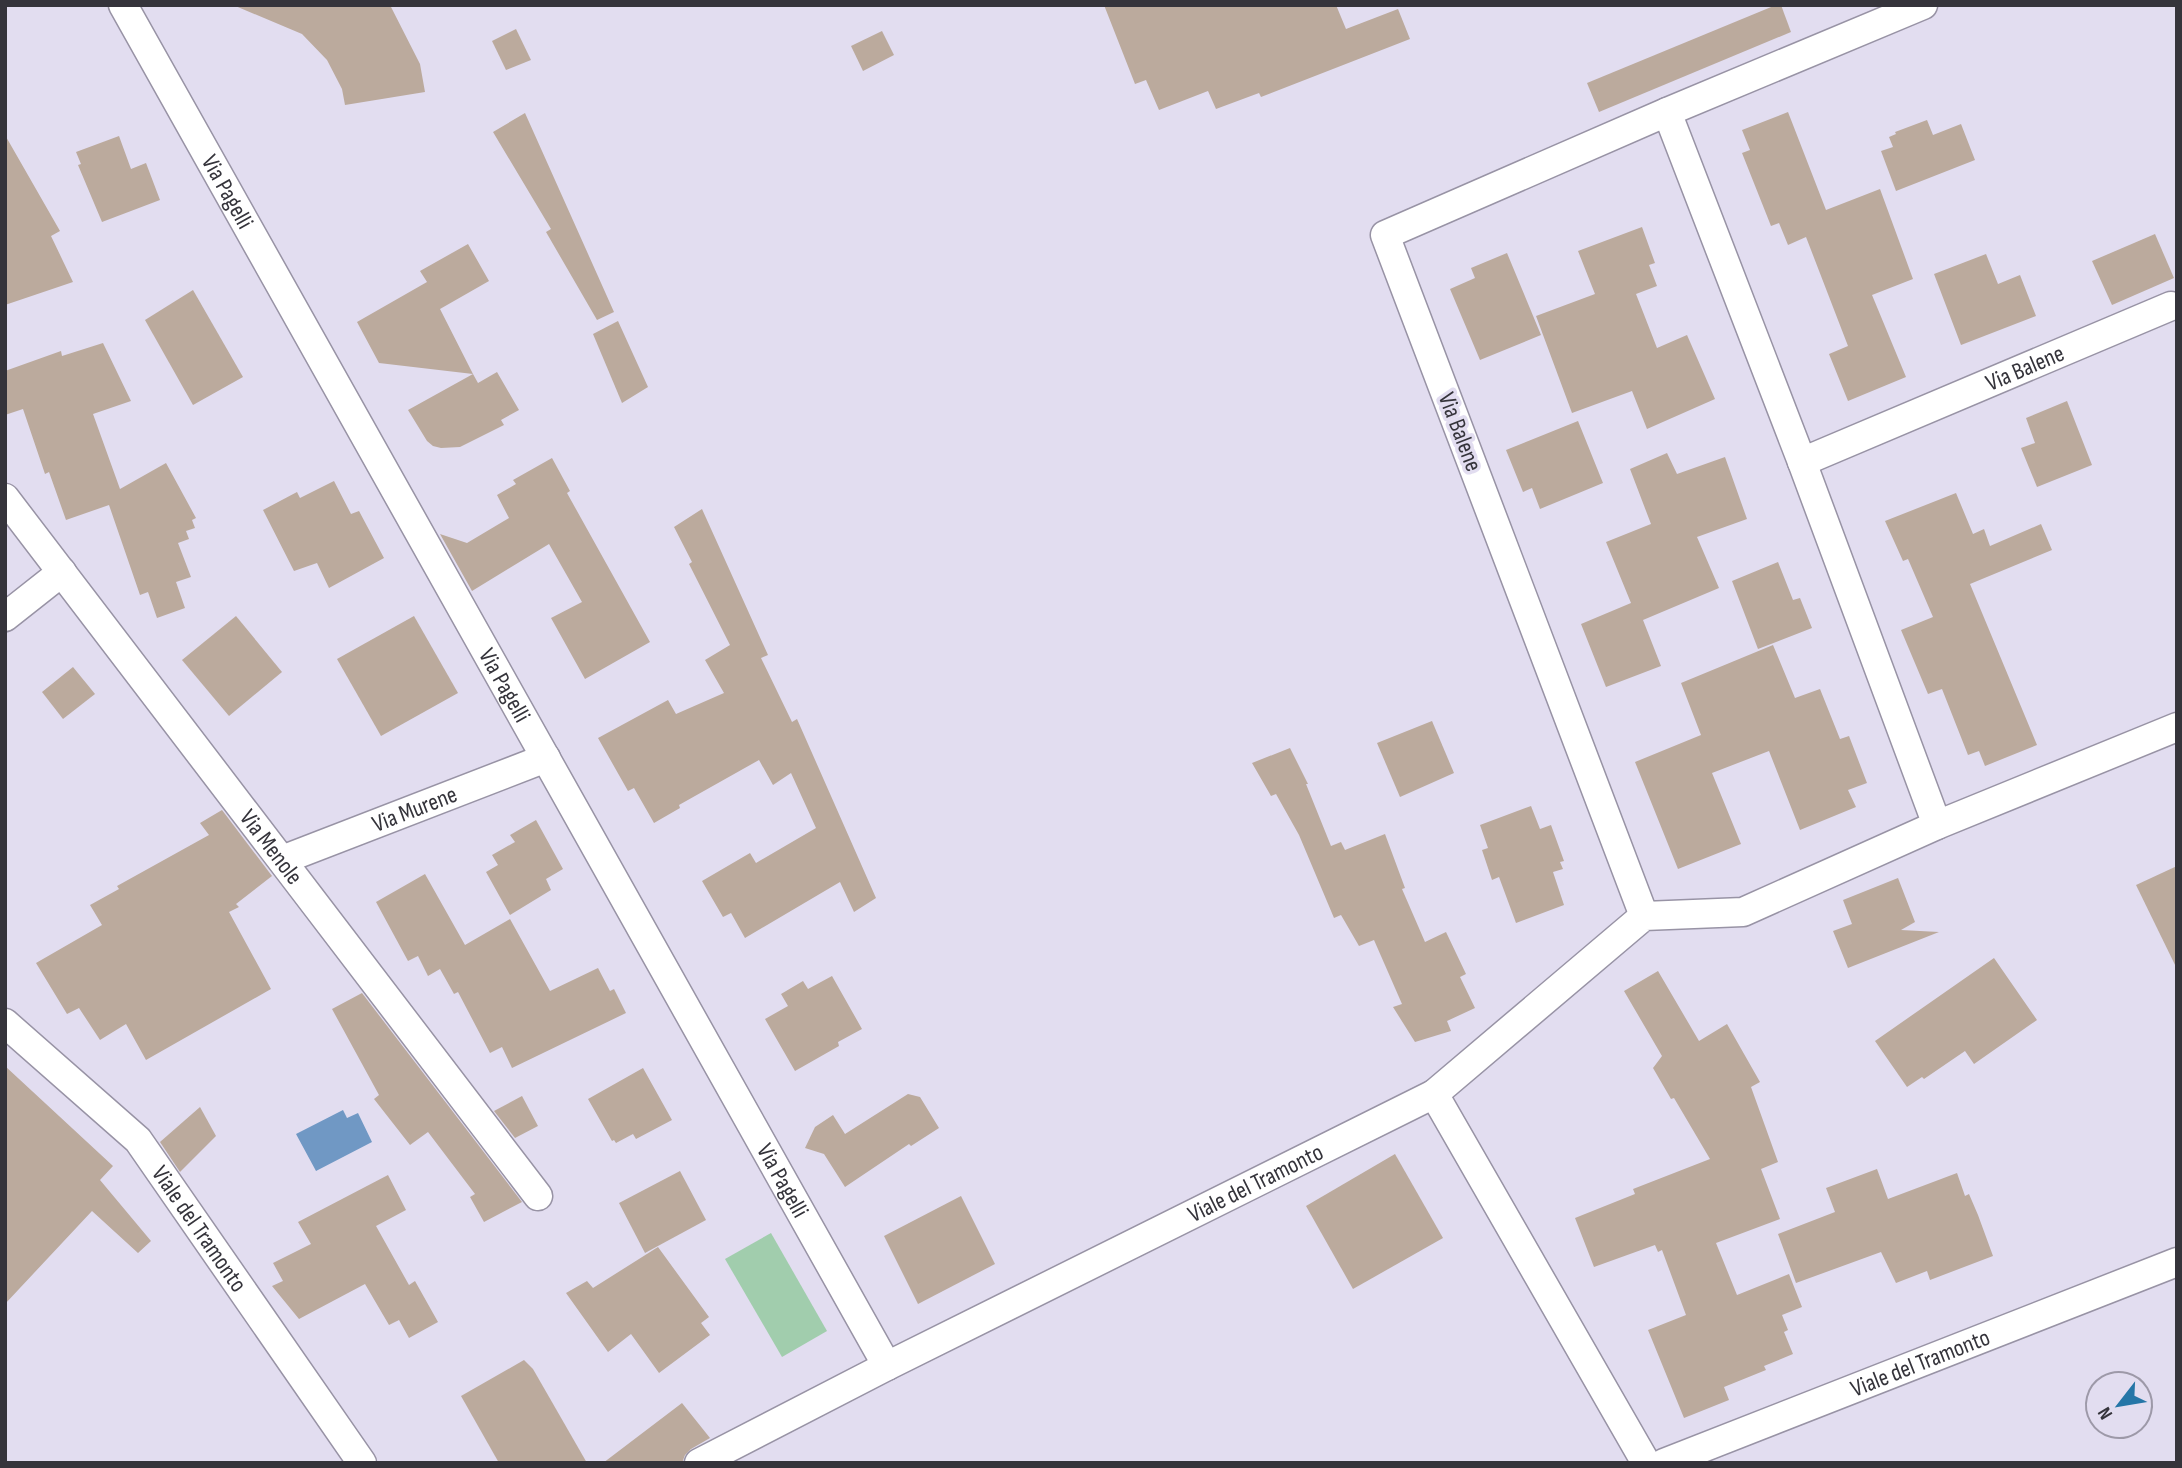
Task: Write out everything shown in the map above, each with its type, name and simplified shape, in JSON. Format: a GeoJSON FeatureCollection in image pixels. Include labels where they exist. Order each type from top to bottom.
{"type":"FeatureCollection","features":[{"type":"Feature","properties":{"kind":"street","name":"Via Pagelli"},"geometry":{"type":"LineString","coordinates":[[123,5],[887,1366]]}},
{"type":"Feature","properties":{"kind":"street","name":"Via Balene"},"geometry":{"type":"LineString","coordinates":[[1644,916],[1385,235],[1667,111],[1923,5]]}},
{"type":"Feature","properties":{"kind":"street"},"geometry":{"type":"LineString","coordinates":[[1667,111],[1802,462],[1937,825]]}},
{"type":"Feature","properties":{"kind":"street","name":"Via Balene"},"geometry":{"type":"LineString","coordinates":[[1802,462],[2171,306]]}},
{"type":"Feature","properties":{"kind":"street","name":"Via Menole"},"geometry":{"type":"LineString","coordinates":[[5,498],[538,1196]]}},
{"type":"Feature","properties":{"kind":"street"},"geometry":{"type":"LineString","coordinates":[[5,617],[62,572]]}},
{"type":"Feature","properties":{"kind":"street"},"geometry":{"type":"LineString","coordinates":[[1644,916],[1743,912],[1937,825],[2177,727]]}},
{"type":"Feature","properties":{"kind":"street","name":"Via Murene"},"geometry":{"type":"LineString","coordinates":[[282,860],[546,758]]}},
{"type":"Feature","properties":{"kind":"street","name":"Viale del Tramonto"},"geometry":{"type":"LineString","coordinates":[[699,1463],[887,1366],[1434,1094],[1644,916]]}},
{"type":"Feature","properties":{"kind":"street","name":"Viale del Tramonto"},"geometry":{"type":"LineString","coordinates":[[5,1023],[138,1140],[362,1463]]}},
{"type":"Feature","properties":{"kind":"street"},"geometry":{"type":"LineString","coordinates":[[1434,1094],[1646,1463]]}},
{"type":"Feature","properties":{"kind":"street","name":"Viale del Tramonto"},"geometry":{"type":"LineString","coordinates":[[1664,1463],[2177,1262]]}},
{"type":"Feature","properties":{"kind":"green space"},"geometry":{"type":"Polygon","coordinates":[[[771,1233],[827,1331],[782,1357],[725,1259],[771,1233]]]}},
{"type":"Feature","properties":{"kind":"water"},"geometry":{"type":"Polygon","coordinates":[[[343,1110],[347,1118],[358,1113],[372,1142],[316,1171],[296,1134],[343,1110]]]}},
{"type":"Feature","properties":{"kind":"building"},"geometry":{"type":"Polygon","coordinates":[[[233,5],[390,5],[420,64],[425,92],[345,105],[342,89],[327,60],[302,34],[233,5]]]}},
{"type":"Feature","properties":{"kind":"building"},"geometry":{"type":"Polygon","coordinates":[[[1104,5],[1336,5],[1346,29],[1398,9],[1410,39],[1261,97],[1259,93],[1216,109],[1208,91],[1159,110],[1146,80],[1135,84],[1104,5]]]}},
{"type":"Feature","properties":{"kind":"building"},"geometry":{"type":"Polygon","coordinates":[[[1781,5],[1791,32],[1599,112],[1587,83],[1781,5]]]}},
{"type":"Feature","properties":{"kind":"building"},"geometry":{"type":"Polygon","coordinates":[[[516,29],[531,60],[506,70],[492,41],[516,29]]]}},
{"type":"Feature","properties":{"kind":"building"},"geometry":{"type":"Polygon","coordinates":[[[882,31],[894,55],[863,71],[851,46],[882,31]]]}},
{"type":"Feature","properties":{"kind":"building"},"geometry":{"type":"Polygon","coordinates":[[[1788,112],[1826,210],[1880,189],[1913,279],[1872,295],[1906,377],[1848,401],[1829,354],[1848,346],[1806,237],[1788,245],[1779,223],[1771,226],[1742,153],[1750,150],[1742,130],[1788,112]]]}},
{"type":"Feature","properties":{"kind":"building"},"geometry":{"type":"Polygon","coordinates":[[[525,113],[614,312],[597,320],[546,232],[551,229],[493,132],[525,113]]]}},
{"type":"Feature","properties":{"kind":"building"},"geometry":{"type":"Polygon","coordinates":[[[1927,120],[1933,135],[1961,124],[1975,160],[1896,191],[1881,151],[1893,147],[1889,137],[1896,134],[1895,132],[1927,120]]]}},
{"type":"Feature","properties":{"kind":"building"},"geometry":{"type":"Polygon","coordinates":[[[5,135],[60,231],[51,236],[73,282],[5,305],[5,135]]]}},
{"type":"Feature","properties":{"kind":"building"},"geometry":{"type":"Polygon","coordinates":[[[119,136],[131,169],[146,163],[160,200],[102,222],[78,165],[81,164],[76,152],[119,136]]]}},
{"type":"Feature","properties":{"kind":"building"},"geometry":{"type":"Polygon","coordinates":[[[1642,227],[1655,263],[1649,265],[1657,286],[1636,294],[1657,348],[1687,335],[1715,399],[1647,429],[1632,391],[1572,413],[1536,316],[1595,294],[1578,251],[1642,227]]]}},
{"type":"Feature","properties":{"kind":"building"},"geometry":{"type":"Polygon","coordinates":[[[2155,234],[2174,278],[2112,305],[2092,261],[2155,234]]]}},
{"type":"Feature","properties":{"kind":"building"},"geometry":{"type":"Polygon","coordinates":[[[468,244],[489,281],[440,309],[473,374],[379,363],[357,322],[427,282],[420,271],[468,244]]]}},
{"type":"Feature","properties":{"kind":"building"},"geometry":{"type":"Polygon","coordinates":[[[1507,253],[1541,335],[1480,360],[1450,289],[1475,278],[1471,268],[1507,253]]]}},
{"type":"Feature","properties":{"kind":"building"},"geometry":{"type":"Polygon","coordinates":[[[1986,254],[1998,284],[2020,275],[2036,316],[1961,345],[1934,274],[1986,254]]]}},
{"type":"Feature","properties":{"kind":"building"},"geometry":{"type":"Polygon","coordinates":[[[193,290],[243,377],[193,405],[145,320],[193,290]]]}},
{"type":"Feature","properties":{"kind":"building"},"geometry":{"type":"Polygon","coordinates":[[[618,321],[648,387],[622,403],[593,334],[618,321]]]}},
{"type":"Feature","properties":{"kind":"building"},"geometry":{"type":"Polygon","coordinates":[[[103,343],[131,401],[93,414],[120,489],[166,463],[196,518],[192,520],[195,528],[186,531],[189,539],[178,543],[191,577],[176,582],[185,608],[157,618],[148,592],[140,595],[109,505],[66,520],[49,472],[45,474],[23,409],[5,415],[5,371],[61,351],[62,356],[103,343]]]}},
{"type":"Feature","properties":{"kind":"building"},"geometry":{"type":"Polygon","coordinates":[[[497,372],[519,410],[501,420],[504,425],[460,447],[441,448],[427,441],[408,410],[473,374],[478,383],[497,372]]]}},
{"type":"Feature","properties":{"kind":"building"},"geometry":{"type":"Polygon","coordinates":[[[2067,401],[2092,465],[2037,487],[2021,448],[2035,443],[2026,418],[2067,401]]]}},
{"type":"Feature","properties":{"kind":"building"},"geometry":{"type":"Polygon","coordinates":[[[1578,421],[1603,483],[1540,509],[1532,488],[1523,492],[1506,450],[1578,421]]]}},
{"type":"Feature","properties":{"kind":"building"},"geometry":{"type":"Polygon","coordinates":[[[1667,453],[1677,474],[1725,457],[1747,519],[1697,537],[1719,588],[1643,620],[1661,666],[1606,687],[1581,624],[1631,603],[1606,542],[1651,524],[1630,469],[1667,453]]]}},
{"type":"Feature","properties":{"kind":"building"},"geometry":{"type":"Polygon","coordinates":[[[552,458],[570,491],[567,493],[650,642],[585,679],[551,618],[582,602],[549,544],[472,591],[440,534],[467,543],[509,518],[497,495],[516,484],[513,480],[552,458]]]}},
{"type":"Feature","properties":{"kind":"building"},"geometry":{"type":"Polygon","coordinates":[[[334,481],[351,514],[359,511],[384,558],[329,588],[317,563],[294,571],[263,510],[297,492],[300,498],[334,481]]]}},
{"type":"Feature","properties":{"kind":"building"},"geometry":{"type":"Polygon","coordinates":[[[1956,493],[1973,534],[1984,529],[1990,546],[2041,524],[2052,550],[1970,584],[2037,745],[1985,766],[1979,751],[1968,755],[1942,689],[1928,694],[1901,630],[1933,617],[1908,559],[1903,561],[1885,521],[1956,493]]]}},
{"type":"Feature","properties":{"kind":"building"},"geometry":{"type":"Polygon","coordinates":[[[702,509],[768,655],[761,658],[792,722],[797,719],[876,898],[854,912],[840,882],[745,938],[731,913],[723,917],[702,881],[750,853],[756,863],[816,828],[791,773],[773,785],[759,760],[679,805],[680,808],[654,823],[634,788],[628,791],[598,738],[668,700],[676,714],[724,693],[705,660],[730,645],[689,564],[692,562],[674,527],[702,509]]]}},
{"type":"Feature","properties":{"kind":"building"},"geometry":{"type":"Polygon","coordinates":[[[1778,562],[1793,600],[1800,598],[1812,628],[1758,649],[1732,581],[1778,562]]]}},
{"type":"Feature","properties":{"kind":"building"},"geometry":{"type":"Polygon","coordinates":[[[236,616],[282,672],[229,716],[182,660],[236,616]]]}},
{"type":"Feature","properties":{"kind":"building"},"geometry":{"type":"Polygon","coordinates":[[[414,616],[458,693],[381,736],[337,659],[414,616]]]}},
{"type":"Feature","properties":{"kind":"building"},"geometry":{"type":"Polygon","coordinates":[[[1773,645],[1795,698],[1820,689],[1840,739],[1849,736],[1867,783],[1848,790],[1856,807],[1800,830],[1769,751],[1712,773],[1741,844],[1678,869],[1635,762],[1701,735],[1681,683],[1773,645]]]}},
{"type":"Feature","properties":{"kind":"building"},"geometry":{"type":"Polygon","coordinates":[[[73,667],[95,694],[63,719],[42,692],[73,667]]]}},
{"type":"Feature","properties":{"kind":"building"},"geometry":{"type":"Polygon","coordinates":[[[1432,721],[1454,773],[1400,797],[1377,743],[1432,721]]]}},
{"type":"Feature","properties":{"kind":"building"},"geometry":{"type":"Polygon","coordinates":[[[1290,748],[1308,784],[1331,846],[1341,842],[1345,850],[1385,834],[1405,888],[1402,889],[1425,942],[1446,932],[1466,974],[1460,977],[1475,1008],[1447,1021],[1451,1031],[1415,1042],[1393,1007],[1402,1004],[1374,940],[1359,946],[1341,915],[1334,918],[1299,835],[1276,794],[1271,796],[1252,763],[1290,748]]]}},
{"type":"Feature","properties":{"kind":"building"},"geometry":{"type":"Polygon","coordinates":[[[1531,806],[1540,829],[1551,825],[1564,861],[1560,862],[1563,869],[1553,872],[1564,905],[1516,923],[1499,877],[1492,880],[1482,850],[1488,848],[1480,825],[1531,806]]]}},
{"type":"Feature","properties":{"kind":"building"},"geometry":{"type":"Polygon","coordinates":[[[222,810],[272,876],[236,904],[239,907],[229,912],[271,989],[146,1060],[126,1024],[100,1040],[79,1008],[67,1014],[36,963],[102,925],[90,905],[119,889],[117,886],[209,835],[200,823],[222,810]]]}},
{"type":"Feature","properties":{"kind":"building"},"geometry":{"type":"Polygon","coordinates":[[[536,820],[563,869],[546,879],[551,890],[510,915],[486,872],[498,865],[492,855],[515,842],[510,835],[536,820]]]}},
{"type":"Feature","properties":{"kind":"building"},"geometry":{"type":"Polygon","coordinates":[[[2177,866],[2177,969],[2136,885],[2177,866]]]}},
{"type":"Feature","properties":{"kind":"building"},"geometry":{"type":"Polygon","coordinates":[[[425,874],[465,945],[510,919],[550,991],[598,968],[610,991],[614,989],[626,1013],[512,1068],[502,1047],[490,1053],[458,992],[454,994],[440,969],[428,976],[418,956],[408,961],[376,902],[425,874]]]}},
{"type":"Feature","properties":{"kind":"building"},"geometry":{"type":"Polygon","coordinates":[[[1898,878],[1915,922],[1901,930],[1939,932],[1848,968],[1833,931],[1852,924],[1843,900],[1898,878]]]}},
{"type":"Feature","properties":{"kind":"building"},"geometry":{"type":"Polygon","coordinates":[[[1994,958],[2037,1020],[1974,1064],[1965,1051],[1924,1079],[1922,1077],[1907,1087],[1875,1041],[1994,958]]]}},
{"type":"Feature","properties":{"kind":"building"},"geometry":{"type":"Polygon","coordinates":[[[1658,971],[1699,1041],[1727,1024],[1760,1082],[1751,1087],[1778,1162],[1761,1169],[1780,1219],[1716,1243],[1737,1295],[1789,1274],[1802,1307],[1782,1315],[1788,1330],[1784,1332],[1793,1354],[1764,1366],[1766,1370],[1724,1387],[1729,1400],[1684,1418],[1648,1330],[1686,1315],[1662,1250],[1658,1252],[1655,1245],[1594,1267],[1575,1218],[1635,1194],[1633,1189],[1710,1159],[1653,1068],[1662,1056],[1624,991],[1658,971]]]}},
{"type":"Feature","properties":{"kind":"building"},"geometry":{"type":"Polygon","coordinates":[[[832,976],[862,1029],[838,1042],[839,1046],[795,1071],[765,1019],[788,1006],[781,994],[803,981],[808,989],[832,976]]]}},
{"type":"Feature","properties":{"kind":"building"},"geometry":{"type":"Polygon","coordinates":[[[362,993],[522,1202],[484,1222],[470,1197],[475,1194],[428,1132],[410,1145],[374,1099],[379,1095],[332,1009],[362,993]]]}},
{"type":"Feature","properties":{"kind":"building"},"geometry":{"type":"Polygon","coordinates":[[[5,1066],[113,1166],[100,1180],[151,1241],[138,1253],[92,1211],[5,1304],[5,1066]]]}},
{"type":"Feature","properties":{"kind":"building"},"geometry":{"type":"Polygon","coordinates":[[[643,1068],[672,1120],[636,1139],[633,1134],[616,1143],[612,1141],[588,1099],[643,1068]]]}},
{"type":"Feature","properties":{"kind":"building"},"geometry":{"type":"Polygon","coordinates":[[[908,1094],[920,1097],[939,1128],[911,1146],[909,1144],[845,1187],[824,1154],[805,1148],[815,1127],[833,1115],[845,1134],[908,1094]]]}},
{"type":"Feature","properties":{"kind":"building"},"geometry":{"type":"Polygon","coordinates":[[[522,1096],[538,1126],[515,1138],[494,1111],[522,1096]]]}},
{"type":"Feature","properties":{"kind":"building"},"geometry":{"type":"Polygon","coordinates":[[[200,1107],[216,1136],[180,1172],[160,1142],[200,1107]]]}},
{"type":"Feature","properties":{"kind":"building"},"geometry":{"type":"Polygon","coordinates":[[[1395,1154],[1443,1238],[1353,1289],[1306,1206],[1395,1154]]]}},
{"type":"Feature","properties":{"kind":"building"},"geometry":{"type":"Polygon","coordinates":[[[1877,1169],[1888,1199],[1957,1173],[1965,1196],[1969,1194],[1993,1256],[1930,1280],[1927,1271],[1896,1283],[1881,1252],[1796,1283],[1778,1234],[1835,1212],[1826,1188],[1877,1169]]]}},
{"type":"Feature","properties":{"kind":"building"},"geometry":{"type":"Polygon","coordinates":[[[680,1171],[706,1220],[645,1253],[619,1203],[680,1171]]]}},
{"type":"Feature","properties":{"kind":"building"},"geometry":{"type":"Polygon","coordinates":[[[388,1175],[406,1210],[376,1226],[409,1285],[415,1281],[438,1322],[409,1338],[399,1320],[389,1325],[365,1284],[299,1319],[272,1286],[283,1281],[273,1263],[311,1244],[298,1222],[388,1175]]]}},
{"type":"Feature","properties":{"kind":"building"},"geometry":{"type":"Polygon","coordinates":[[[961,1196],[995,1264],[918,1304],[884,1236],[961,1196]]]}},
{"type":"Feature","properties":{"kind":"building"},"geometry":{"type":"Polygon","coordinates":[[[658,1247],[709,1317],[701,1323],[710,1335],[659,1373],[631,1334],[608,1352],[566,1293],[587,1281],[593,1288],[658,1247]]]}},
{"type":"Feature","properties":{"kind":"building"},"geometry":{"type":"Polygon","coordinates":[[[524,1360],[533,1369],[587,1463],[499,1463],[461,1396],[524,1360]]]}},
{"type":"Feature","properties":{"kind":"building"},"geometry":{"type":"Polygon","coordinates":[[[682,1403],[710,1438],[691,1449],[682,1463],[603,1463],[682,1403]]]}}]}
